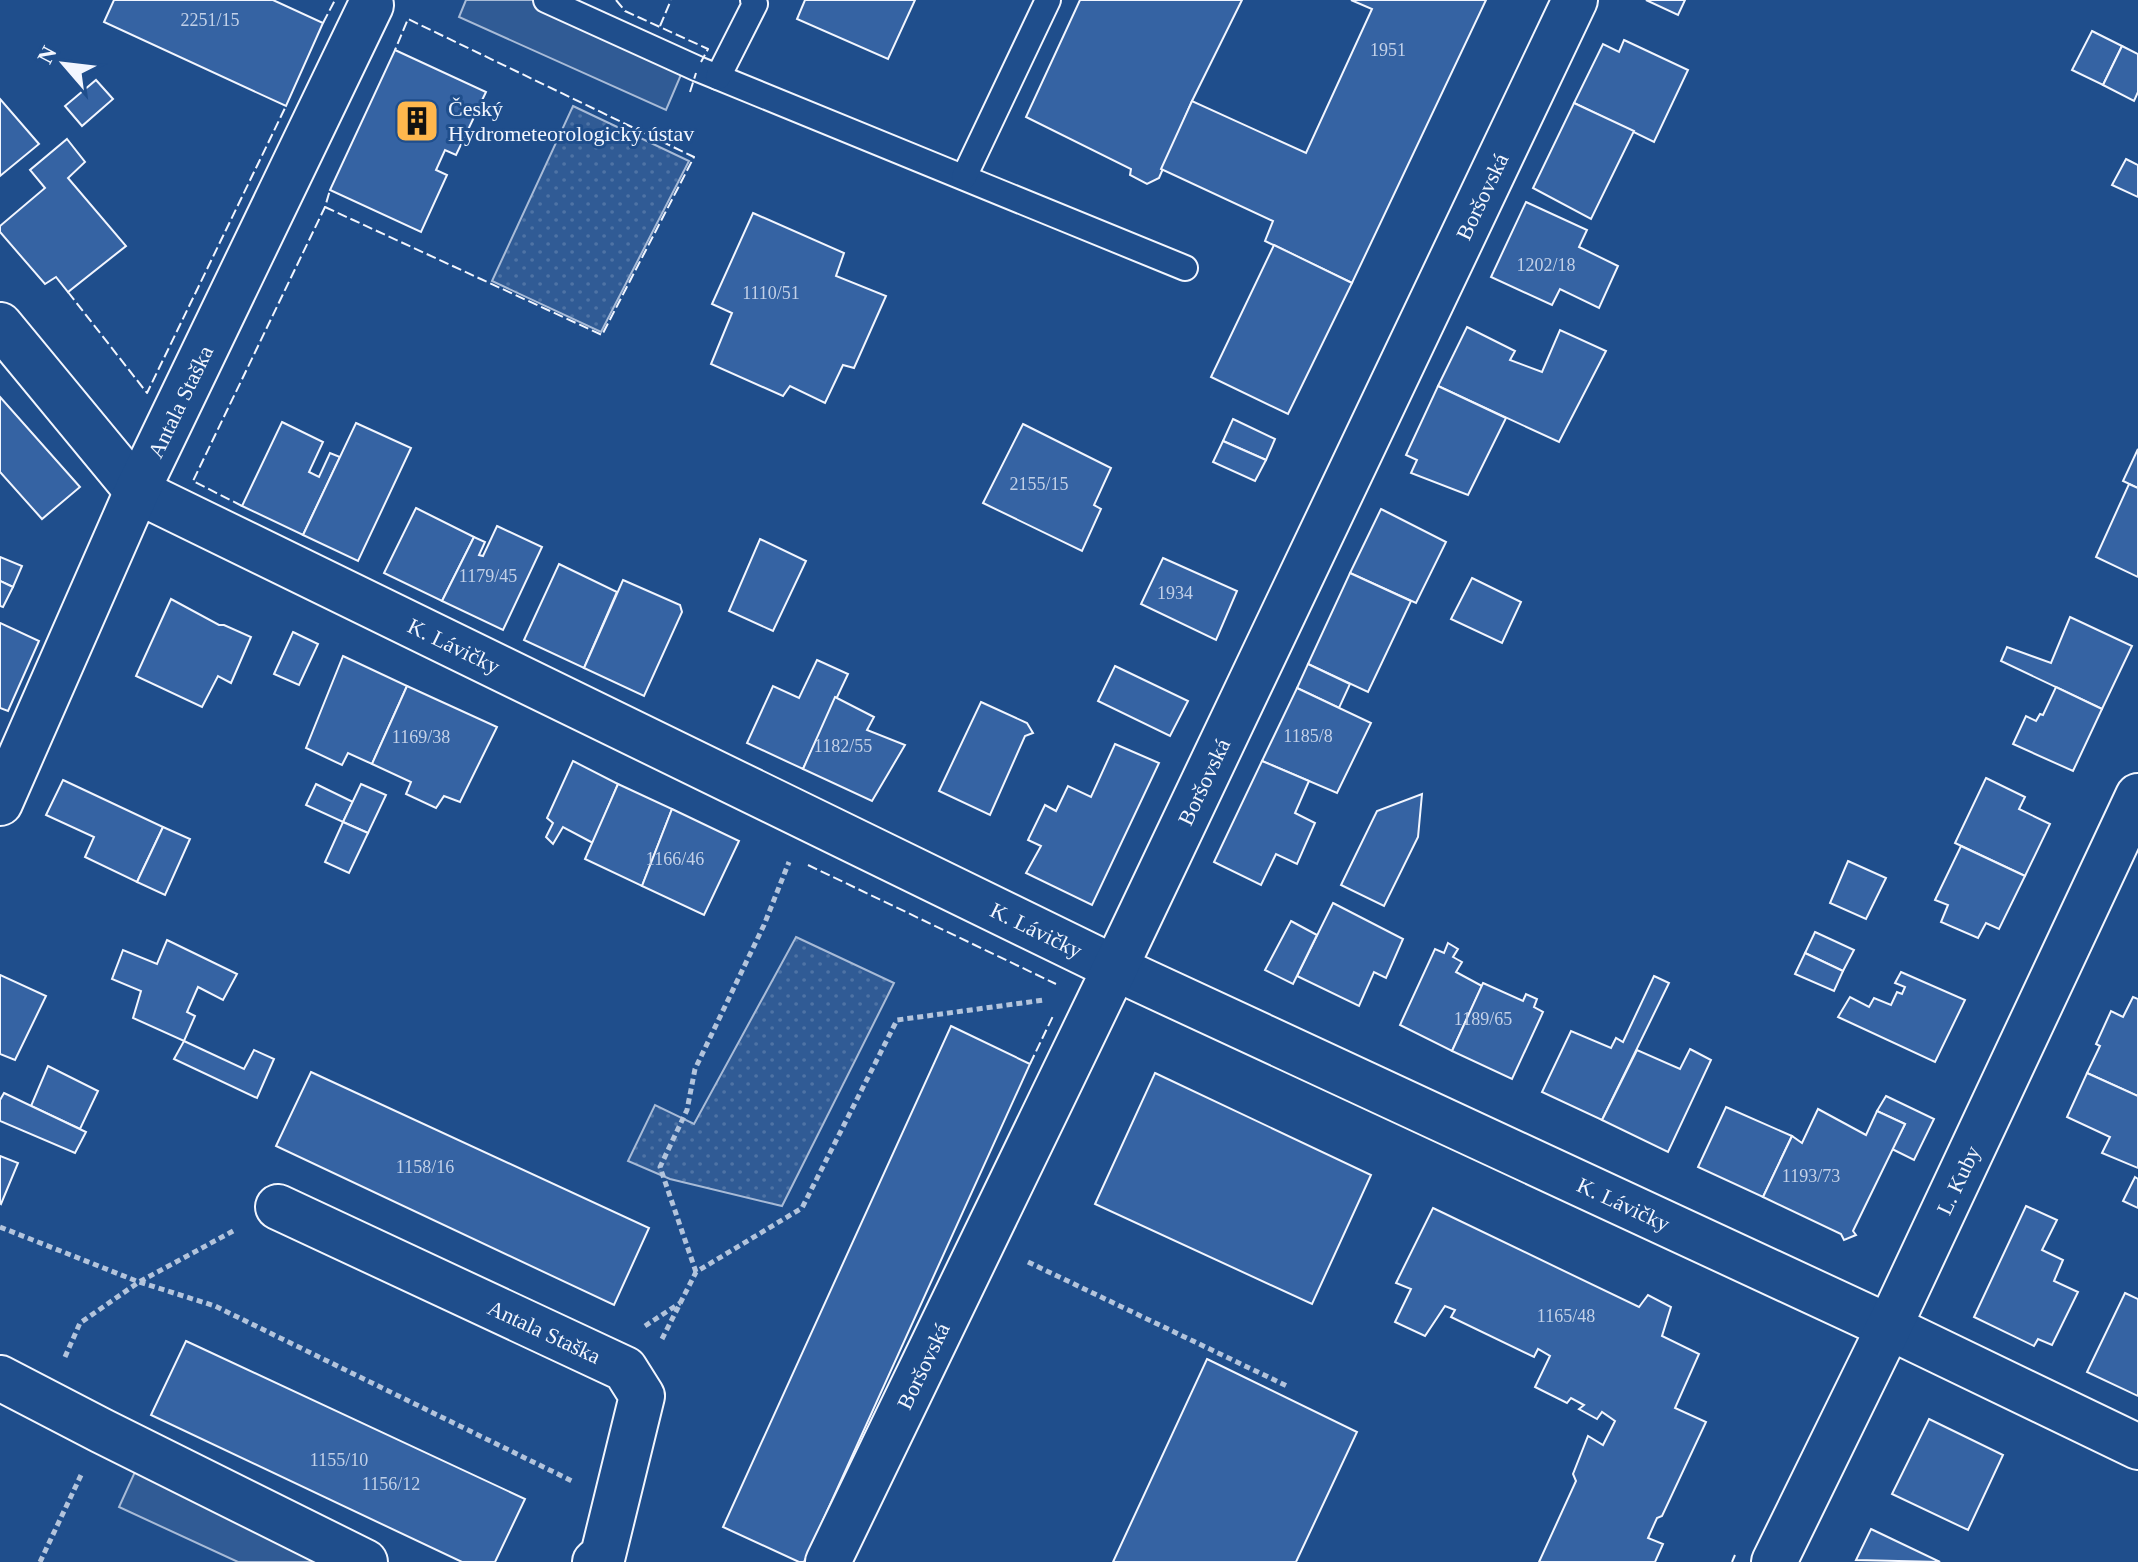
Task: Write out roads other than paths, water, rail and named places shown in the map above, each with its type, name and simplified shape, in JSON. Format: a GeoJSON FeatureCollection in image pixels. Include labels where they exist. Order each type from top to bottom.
{"type":"FeatureCollection","features":[{"type":"Feature","properties":{"kind":"street","name":"Boršovská"},"geometry":{"type":"LineString","coordinates":[[828,1562],[1575,0]]}},
{"type":"Feature","properties":{"kind":"street","name":"Antala Staška"},"geometry":{"type":"LineString","coordinates":[[0,803],[137,491],[372,2]]}},
{"type":"Feature","properties":{"kind":"street","name":"K. Lávičky"},"geometry":{"type":"LineString","coordinates":[[0,325],[137,491],[806,817],[1108,982],[1889,1327],[2138,1447]]}},
{"type":"Feature","properties":{"kind":"street","name":"L. Kuby"},"geometry":{"type":"LineString","coordinates":[[1774,1562],[1889,1327],[2138,796]]}},
{"type":"Feature","properties":{"kind":"street","name":"Antala Staška"},"geometry":{"type":"LineString","coordinates":[[278,1207],[625,1369],[642,1396],[616,1502],[607,1560]]}},
{"type":"Feature","properties":{"kind":"street"},"geometry":{"type":"LineString","coordinates":[[0,1378],[365,1562]]}},
{"type":"Feature","properties":{"kind":"lane"},"geometry":{"type":"LineString","coordinates":[[546,0],[718,77],[1185,268]]}},
{"type":"Feature","properties":{"kind":"lane"},"geometry":{"type":"LineString","coordinates":[[718,77],[755,4],[753,0]]}},
{"type":"Feature","properties":{"kind":"lane"},"geometry":{"type":"LineString","coordinates":[[964,177],[1048,0]]}},
{"type":"Feature","properties":{"kind":"place","name":"Český Hydrometeorologický ústav"},"geometry":{"type":"Point","coordinates":[417,121]}}]}
